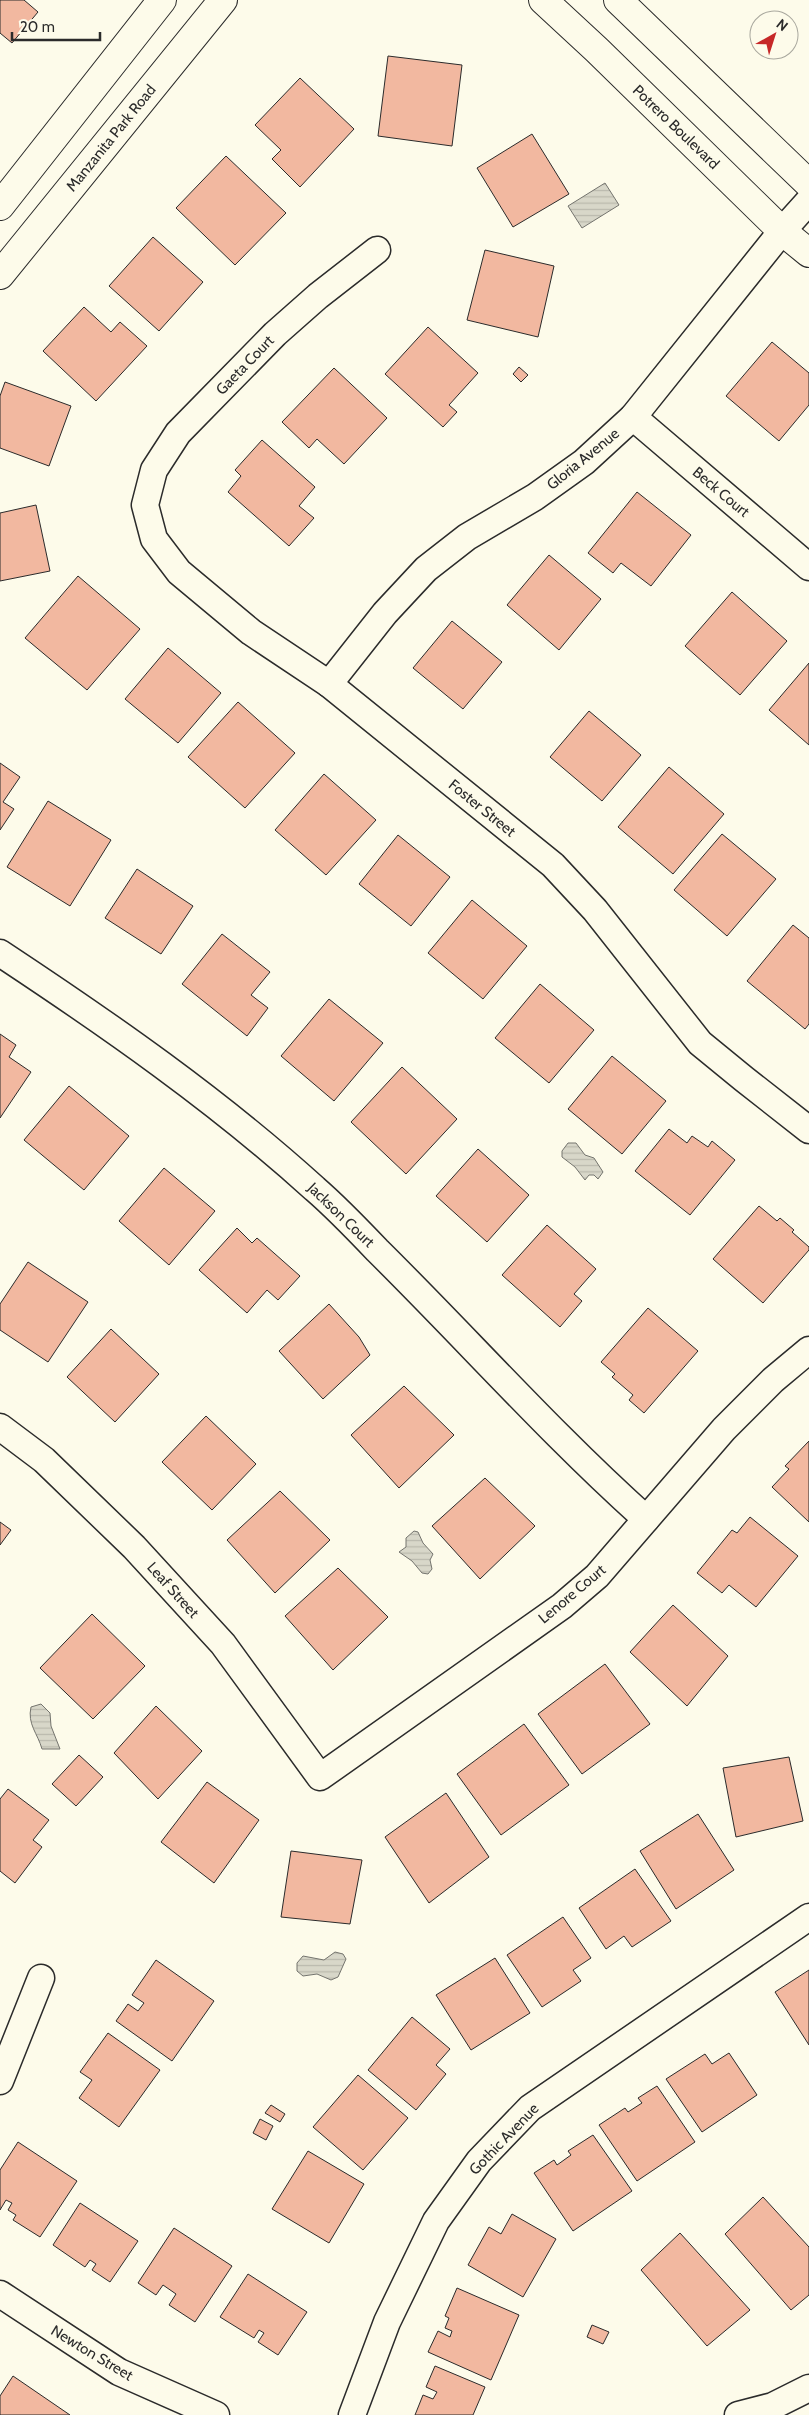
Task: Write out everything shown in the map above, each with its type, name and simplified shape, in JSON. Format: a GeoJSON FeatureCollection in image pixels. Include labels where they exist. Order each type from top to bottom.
{"type":"FeatureCollection","features":[{"type":"Feature","properties":{"kind":"street"},"geometry":{"type":"LineString","coordinates":[[0,206],[162,0]]}},
{"type":"Feature","properties":{"kind":"street","name":"Manzanita Park Road"},"geometry":{"type":"LineString","coordinates":[[0,276],[223,0]]}},
{"type":"Feature","properties":{"kind":"street","name":"Potrero Boulevard"},"geometry":{"type":"LineString","coordinates":[[543,0],[597,50],[782,231],[809,253]]}},
{"type":"Feature","properties":{"kind":"street"},"geometry":{"type":"LineString","coordinates":[[618,0],[809,184]]}},
{"type":"Feature","properties":{"kind":"street","name":"Gloria Avenue"},"geometry":{"type":"LineString","coordinates":[[329,684],[385,613],[426,569],[468,537],[535,497],[584,462],[633,417],[782,231],[809,201]]}},
{"type":"Feature","properties":{"kind":"street","name":"Gaeta Court"},"geometry":{"type":"LineString","coordinates":[[146,504],[154,470],[178,433],[275,334],[318,296],[377,250]]}},
{"type":"Feature","properties":{"kind":"street","name":"Beck Court"},"geometry":{"type":"LineString","coordinates":[[633,417],[809,567]]}},
{"type":"Feature","properties":{"kind":"street","name":"Foster Street"},"geometry":{"type":"LineString","coordinates":[[146,504],[154,539],[179,572],[250,632],[329,684],[553,865],[595,910],[700,1043],[809,1130]]}},
{"type":"Feature","properties":{"kind":"street","name":"Jackson Court"},"geometry":{"type":"LineString","coordinates":[[0,953],[93,1015],[206,1097],[316,1189],[413,1285],[544,1422],[646,1519]]}},
{"type":"Feature","properties":{"kind":"street","name":"Lenore Court"},"geometry":{"type":"LineString","coordinates":[[320,1777],[562,1606],[597,1576],[724,1429],[773,1380],[809,1350]]}},
{"type":"Feature","properties":{"kind":"street","name":"Leaf Street"},"geometry":{"type":"LineString","coordinates":[[0,1427],[44,1460],[134,1547],[223,1644],[320,1777]]}},
{"type":"Feature","properties":{"kind":"street","name":"Gothic Avenue"},"geometry":{"type":"LineString","coordinates":[[352,2415],[387,2322],[436,2221],[478,2161],[530,2108],[809,1917]]}},
{"type":"Feature","properties":{"kind":"street"},"geometry":{"type":"LineString","coordinates":[[0,2081],[41,1978]]}},
{"type":"Feature","properties":{"kind":"street","name":"Newton Street"},"geometry":{"type":"LineString","coordinates":[[0,2294],[119,2372],[216,2415]]}},
{"type":"Feature","properties":{"kind":"street"},"geometry":{"type":"LineString","coordinates":[[738,2415],[773,2406],[809,2388]]}},
{"type":"Feature","properties":{"kind":"shaded area"},"geometry":{"type":"Polygon","coordinates":[[[605,183],[619,205],[582,228],[568,206],[605,183]]]}},
{"type":"Feature","properties":{"kind":"shaded area"},"geometry":{"type":"Polygon","coordinates":[[[568,1143],[576,1143],[585,1155],[594,1158],[603,1172],[598,1179],[594,1175],[589,1175],[585,1180],[575,1167],[562,1157],[562,1151],[568,1143]]]}},
{"type":"Feature","properties":{"kind":"shaded area"},"geometry":{"type":"Polygon","coordinates":[[[414,1531],[418,1532],[423,1543],[433,1554],[430,1560],[432,1569],[428,1574],[422,1573],[412,1561],[399,1552],[406,1547],[406,1538],[414,1531]]]}},
{"type":"Feature","properties":{"kind":"shaded area"},"geometry":{"type":"Polygon","coordinates":[[[41,1704],[50,1713],[51,1726],[60,1749],[42,1749],[30,1719],[31,1707],[41,1704]]]}},
{"type":"Feature","properties":{"kind":"shaded area"},"geometry":{"type":"Polygon","coordinates":[[[335,1952],[343,1954],[346,1959],[338,1977],[331,1980],[317,1974],[303,1976],[297,1971],[297,1963],[303,1956],[324,1960],[335,1952]]]}},
{"type":"Feature","properties":{"kind":"building"},"geometry":{"type":"Polygon","coordinates":[[[0,0],[24,0],[38,12],[12,43],[0,33],[0,0]]]}},
{"type":"Feature","properties":{"kind":"building"},"geometry":{"type":"Polygon","coordinates":[[[388,56],[462,65],[452,146],[378,136],[388,56]]]}},
{"type":"Feature","properties":{"kind":"building"},"geometry":{"type":"Polygon","coordinates":[[[300,78],[354,129],[300,187],[272,159],[281,150],[255,125],[300,78]]]}},
{"type":"Feature","properties":{"kind":"building"},"geometry":{"type":"Polygon","coordinates":[[[532,134],[569,194],[513,227],[477,168],[532,134]]]}},
{"type":"Feature","properties":{"kind":"building"},"geometry":{"type":"Polygon","coordinates":[[[226,156],[286,213],[235,265],[176,208],[226,156]]]}},
{"type":"Feature","properties":{"kind":"building"},"geometry":{"type":"Polygon","coordinates":[[[153,237],[203,282],[159,331],[109,286],[153,237]]]}},
{"type":"Feature","properties":{"kind":"building"},"geometry":{"type":"Polygon","coordinates":[[[485,250],[554,266],[538,337],[467,320],[485,250]]]}},
{"type":"Feature","properties":{"kind":"building"},"geometry":{"type":"Polygon","coordinates":[[[84,307],[111,332],[120,322],[147,346],[96,401],[43,351],[84,307]]]}},
{"type":"Feature","properties":{"kind":"building"},"geometry":{"type":"Polygon","coordinates":[[[428,327],[478,373],[449,405],[457,412],[443,427],[385,374],[428,327]]]}},
{"type":"Feature","properties":{"kind":"building"},"geometry":{"type":"Polygon","coordinates":[[[772,342],[809,373],[809,405],[779,441],[726,396],[772,342]]]}},
{"type":"Feature","properties":{"kind":"building"},"geometry":{"type":"Polygon","coordinates":[[[519,367],[528,375],[521,382],[513,374],[519,367]]]}},
{"type":"Feature","properties":{"kind":"building"},"geometry":{"type":"Polygon","coordinates":[[[334,368],[387,418],[344,464],[317,439],[309,448],[282,422],[334,368]]]}},
{"type":"Feature","properties":{"kind":"building"},"geometry":{"type":"Polygon","coordinates":[[[5,382],[71,406],[49,466],[0,448],[0,396],[5,382]]]}},
{"type":"Feature","properties":{"kind":"building"},"geometry":{"type":"Polygon","coordinates":[[[262,440],[315,487],[299,506],[314,518],[289,546],[228,492],[241,476],[235,470],[262,440]]]}},
{"type":"Feature","properties":{"kind":"building"},"geometry":{"type":"Polygon","coordinates":[[[637,492],[691,535],[651,586],[621,563],[613,573],[588,553],[637,492]]]}},
{"type":"Feature","properties":{"kind":"building"},"geometry":{"type":"Polygon","coordinates":[[[36,505],[50,571],[0,581],[0,513],[36,505]]]}},
{"type":"Feature","properties":{"kind":"building"},"geometry":{"type":"Polygon","coordinates":[[[549,555],[601,599],[559,650],[507,605],[549,555]]]}},
{"type":"Feature","properties":{"kind":"building"},"geometry":{"type":"Polygon","coordinates":[[[78,576],[140,629],[87,690],[25,638],[78,576]]]}},
{"type":"Feature","properties":{"kind":"building"},"geometry":{"type":"Polygon","coordinates":[[[732,592],[787,641],[740,695],[685,646],[732,592]]]}},
{"type":"Feature","properties":{"kind":"building"},"geometry":{"type":"Polygon","coordinates":[[[452,621],[502,662],[463,709],[413,668],[452,621]]]}},
{"type":"Feature","properties":{"kind":"building"},"geometry":{"type":"Polygon","coordinates":[[[168,648],[221,693],[178,743],[125,699],[168,648]]]}},
{"type":"Feature","properties":{"kind":"building"},"geometry":{"type":"Polygon","coordinates":[[[809,663],[809,745],[769,710],[809,663]]]}},
{"type":"Feature","properties":{"kind":"building"},"geometry":{"type":"Polygon","coordinates":[[[238,702],[295,753],[245,808],[188,757],[238,702]]]}},
{"type":"Feature","properties":{"kind":"building"},"geometry":{"type":"Polygon","coordinates":[[[589,711],[641,755],[602,801],[550,757],[589,711]]]}},
{"type":"Feature","properties":{"kind":"building"},"geometry":{"type":"Polygon","coordinates":[[[0,763],[20,777],[3,802],[14,809],[0,830],[0,763]]]}},
{"type":"Feature","properties":{"kind":"building"},"geometry":{"type":"Polygon","coordinates":[[[669,767],[724,814],[673,874],[618,827],[669,767]]]}},
{"type":"Feature","properties":{"kind":"building"},"geometry":{"type":"Polygon","coordinates":[[[324,774],[376,820],[326,875],[275,830],[324,774]]]}},
{"type":"Feature","properties":{"kind":"building"},"geometry":{"type":"Polygon","coordinates":[[[48,801],[111,840],[70,906],[7,867],[48,801]]]}},
{"type":"Feature","properties":{"kind":"building"},"geometry":{"type":"Polygon","coordinates":[[[722,834],[776,879],[727,936],[674,890],[722,834]]]}},
{"type":"Feature","properties":{"kind":"building"},"geometry":{"type":"Polygon","coordinates":[[[398,835],[450,877],[411,926],[359,884],[398,835]]]}},
{"type":"Feature","properties":{"kind":"building"},"geometry":{"type":"Polygon","coordinates":[[[137,869],[193,906],[161,954],[105,918],[137,869]]]}},
{"type":"Feature","properties":{"kind":"building"},"geometry":{"type":"Polygon","coordinates":[[[472,900],[527,946],[483,999],[428,953],[472,900]]]}},
{"type":"Feature","properties":{"kind":"building"},"geometry":{"type":"Polygon","coordinates":[[[793,925],[809,938],[809,1024],[805,1029],[747,981],[793,925]]]}},
{"type":"Feature","properties":{"kind":"building"},"geometry":{"type":"Polygon","coordinates":[[[222,934],[270,972],[251,995],[268,1008],[247,1036],[182,984],[222,934]]]}},
{"type":"Feature","properties":{"kind":"building"},"geometry":{"type":"Polygon","coordinates":[[[540,984],[594,1030],[549,1083],[495,1038],[540,984]]]}},
{"type":"Feature","properties":{"kind":"building"},"geometry":{"type":"Polygon","coordinates":[[[329,999],[383,1043],[334,1101],[281,1056],[329,999]]]}},
{"type":"Feature","properties":{"kind":"building"},"geometry":{"type":"Polygon","coordinates":[[[0,1034],[16,1045],[9,1057],[31,1072],[0,1118],[0,1034]]]}},
{"type":"Feature","properties":{"kind":"building"},"geometry":{"type":"Polygon","coordinates":[[[612,1056],[666,1101],[622,1154],[568,1109],[612,1056]]]}},
{"type":"Feature","properties":{"kind":"building"},"geometry":{"type":"Polygon","coordinates":[[[402,1067],[457,1119],[406,1174],[351,1122],[402,1067]]]}},
{"type":"Feature","properties":{"kind":"building"},"geometry":{"type":"Polygon","coordinates":[[[69,1086],[129,1136],[84,1190],[24,1140],[69,1086]]]}},
{"type":"Feature","properties":{"kind":"building"},"geometry":{"type":"Polygon","coordinates":[[[669,1129],[687,1143],[692,1136],[708,1147],[712,1141],[735,1160],[690,1215],[635,1171],[669,1129]]]}},
{"type":"Feature","properties":{"kind":"building"},"geometry":{"type":"Polygon","coordinates":[[[478,1149],[529,1195],[487,1242],[436,1196],[478,1149]]]}},
{"type":"Feature","properties":{"kind":"building"},"geometry":{"type":"Polygon","coordinates":[[[164,1168],[215,1211],[169,1265],[119,1221],[164,1168]]]}},
{"type":"Feature","properties":{"kind":"building"},"geometry":{"type":"Polygon","coordinates":[[[759,1206],[777,1221],[780,1218],[809,1247],[809,1250],[763,1303],[713,1259],[759,1206]]]}},
{"type":"Feature","properties":{"kind":"building"},"geometry":{"type":"Polygon","coordinates":[[[547,1225],[596,1269],[574,1294],[582,1301],[560,1327],[502,1275],[547,1225]]]}},
{"type":"Feature","properties":{"kind":"building"},"geometry":{"type":"Polygon","coordinates":[[[237,1228],[252,1243],[257,1238],[300,1276],[278,1300],[267,1290],[247,1313],[199,1270],[237,1228]]]}},
{"type":"Feature","properties":{"kind":"building"},"geometry":{"type":"Polygon","coordinates":[[[28,1262],[88,1302],[48,1362],[0,1330],[0,1304],[28,1262]]]}},
{"type":"Feature","properties":{"kind":"building"},"geometry":{"type":"Polygon","coordinates":[[[329,1304],[359,1337],[370,1355],[323,1399],[279,1351],[329,1304]]]}},
{"type":"Feature","properties":{"kind":"building"},"geometry":{"type":"Polygon","coordinates":[[[648,1308],[698,1351],[644,1413],[629,1400],[633,1395],[612,1377],[615,1374],[601,1362],[648,1308]]]}},
{"type":"Feature","properties":{"kind":"building"},"geometry":{"type":"Polygon","coordinates":[[[111,1329],[159,1374],[115,1422],[67,1377],[111,1329]]]}},
{"type":"Feature","properties":{"kind":"building"},"geometry":{"type":"Polygon","coordinates":[[[404,1386],[454,1435],[399,1488],[351,1435],[404,1386]]]}},
{"type":"Feature","properties":{"kind":"building"},"geometry":{"type":"Polygon","coordinates":[[[206,1416],[256,1464],[212,1510],[162,1462],[206,1416]]]}},
{"type":"Feature","properties":{"kind":"building"},"geometry":{"type":"Polygon","coordinates":[[[809,1441],[809,1522],[772,1487],[789,1469],[785,1466],[809,1441]]]}},
{"type":"Feature","properties":{"kind":"building"},"geometry":{"type":"Polygon","coordinates":[[[485,1478],[535,1526],[480,1579],[432,1526],[485,1478]]]}},
{"type":"Feature","properties":{"kind":"building"},"geometry":{"type":"Polygon","coordinates":[[[280,1491],[330,1540],[275,1593],[227,1540],[280,1491]]]}},
{"type":"Feature","properties":{"kind":"building"},"geometry":{"type":"Polygon","coordinates":[[[750,1517],[798,1556],[756,1607],[729,1585],[722,1593],[697,1573],[732,1530],[737,1533],[750,1517]]]}},
{"type":"Feature","properties":{"kind":"building"},"geometry":{"type":"Polygon","coordinates":[[[0,1522],[11,1530],[0,1545],[0,1522]]]}},
{"type":"Feature","properties":{"kind":"building"},"geometry":{"type":"Polygon","coordinates":[[[338,1568],[388,1617],[333,1670],[285,1616],[338,1568]]]}},
{"type":"Feature","properties":{"kind":"building"},"geometry":{"type":"Polygon","coordinates":[[[673,1605],[728,1656],[687,1706],[630,1652],[673,1605]]]}},
{"type":"Feature","properties":{"kind":"building"},"geometry":{"type":"Polygon","coordinates":[[[92,1614],[145,1666],[93,1719],[40,1668],[92,1614]]]}},
{"type":"Feature","properties":{"kind":"building"},"geometry":{"type":"Polygon","coordinates":[[[605,1664],[650,1724],[582,1774],[538,1714],[605,1664]]]}},
{"type":"Feature","properties":{"kind":"building"},"geometry":{"type":"Polygon","coordinates":[[[156,1706],[202,1751],[158,1799],[114,1753],[156,1706]]]}},
{"type":"Feature","properties":{"kind":"building"},"geometry":{"type":"Polygon","coordinates":[[[524,1724],[569,1785],[501,1835],[457,1774],[524,1724]]]}},
{"type":"Feature","properties":{"kind":"building"},"geometry":{"type":"Polygon","coordinates":[[[79,1755],[103,1777],[76,1806],[52,1784],[79,1755]]]}},
{"type":"Feature","properties":{"kind":"building"},"geometry":{"type":"Polygon","coordinates":[[[789,1757],[803,1821],[736,1837],[723,1768],[789,1757]]]}},
{"type":"Feature","properties":{"kind":"building"},"geometry":{"type":"Polygon","coordinates":[[[207,1782],[259,1820],[214,1883],[161,1842],[207,1782]]]}},
{"type":"Feature","properties":{"kind":"building"},"geometry":{"type":"Polygon","coordinates":[[[8,1789],[49,1820],[33,1840],[42,1847],[15,1883],[0,1871],[0,1799],[8,1789]]]}},
{"type":"Feature","properties":{"kind":"building"},"geometry":{"type":"Polygon","coordinates":[[[446,1793],[489,1857],[429,1903],[385,1837],[446,1793]]]}},
{"type":"Feature","properties":{"kind":"building"},"geometry":{"type":"Polygon","coordinates":[[[698,1814],[734,1870],[676,1909],[640,1851],[698,1814]]]}},
{"type":"Feature","properties":{"kind":"building"},"geometry":{"type":"Polygon","coordinates":[[[291,1851],[362,1860],[350,1924],[281,1917],[291,1851]]]}},
{"type":"Feature","properties":{"kind":"building"},"geometry":{"type":"Polygon","coordinates":[[[635,1869],[671,1921],[632,1947],[624,1936],[606,1949],[579,1908],[635,1869]]]}},
{"type":"Feature","properties":{"kind":"building"},"geometry":{"type":"Polygon","coordinates":[[[563,1917],[591,1958],[573,1970],[581,1981],[542,2007],[507,1955],[563,1917]]]}},
{"type":"Feature","properties":{"kind":"building"},"geometry":{"type":"Polygon","coordinates":[[[495,1958],[530,2013],[471,2050],[436,1995],[495,1958]]]}},
{"type":"Feature","properties":{"kind":"building"},"geometry":{"type":"Polygon","coordinates":[[[156,1960],[214,2001],[172,2061],[116,2021],[128,2004],[138,2011],[144,2003],[132,1995],[156,1960]]]}},
{"type":"Feature","properties":{"kind":"building"},"geometry":{"type":"Polygon","coordinates":[[[809,1970],[809,2045],[775,1992],[809,1970]]]}},
{"type":"Feature","properties":{"kind":"building"},"geometry":{"type":"Polygon","coordinates":[[[412,2017],[450,2049],[436,2065],[446,2074],[416,2110],[368,2070],[412,2017]]]}},
{"type":"Feature","properties":{"kind":"building"},"geometry":{"type":"Polygon","coordinates":[[[108,2033],[160,2070],[119,2127],[79,2098],[92,2080],[80,2072],[108,2033]]]}},
{"type":"Feature","properties":{"kind":"building"},"geometry":{"type":"Polygon","coordinates":[[[729,2053],[757,2095],[702,2132],[666,2079],[705,2054],[712,2064],[729,2053]]]}},
{"type":"Feature","properties":{"kind":"building"},"geometry":{"type":"Polygon","coordinates":[[[358,2075],[408,2118],[363,2170],[313,2127],[358,2075]]]}},
{"type":"Feature","properties":{"kind":"building"},"geometry":{"type":"Polygon","coordinates":[[[657,2086],[695,2142],[637,2181],[599,2125],[625,2108],[628,2112],[642,2103],[638,2098],[657,2086]]]}},
{"type":"Feature","properties":{"kind":"building"},"geometry":{"type":"Polygon","coordinates":[[[271,2105],[285,2114],[280,2122],[265,2113],[271,2105]]]}},
{"type":"Feature","properties":{"kind":"building"},"geometry":{"type":"Polygon","coordinates":[[[260,2119],[273,2126],[266,2140],[253,2133],[260,2119]]]}},
{"type":"Feature","properties":{"kind":"building"},"geometry":{"type":"Polygon","coordinates":[[[593,2135],[632,2191],[573,2231],[534,2173],[554,2160],[557,2165],[571,2155],[568,2151],[593,2135]]]}},
{"type":"Feature","properties":{"kind":"building"},"geometry":{"type":"Polygon","coordinates":[[[18,2142],[77,2181],[40,2237],[13,2220],[16,2215],[8,2210],[12,2203],[6,2200],[0,2210],[0,2170],[18,2142]]]}},
{"type":"Feature","properties":{"kind":"building"},"geometry":{"type":"Polygon","coordinates":[[[308,2151],[364,2184],[329,2243],[272,2209],[308,2151]]]}},
{"type":"Feature","properties":{"kind":"building"},"geometry":{"type":"Polygon","coordinates":[[[763,2197],[809,2247],[809,2295],[791,2310],[725,2234],[763,2197]]]}},
{"type":"Feature","properties":{"kind":"building"},"geometry":{"type":"Polygon","coordinates":[[[80,2203],[138,2241],[110,2282],[92,2270],[96,2264],[90,2260],[85,2267],[53,2245],[80,2203]]]}},
{"type":"Feature","properties":{"kind":"building"},"geometry":{"type":"Polygon","coordinates":[[[512,2214],[556,2239],[523,2297],[468,2265],[489,2227],[501,2234],[512,2214]]]}},
{"type":"Feature","properties":{"kind":"building"},"geometry":{"type":"Polygon","coordinates":[[[174,2228],[232,2266],[195,2322],[169,2305],[176,2294],[163,2285],[156,2295],[138,2283],[174,2228]]]}},
{"type":"Feature","properties":{"kind":"building"},"geometry":{"type":"Polygon","coordinates":[[[680,2233],[750,2310],[707,2346],[641,2270],[680,2233]]]}},
{"type":"Feature","properties":{"kind":"building"},"geometry":{"type":"Polygon","coordinates":[[[248,2274],[307,2312],[278,2355],[258,2342],[264,2333],[259,2330],[254,2338],[220,2317],[248,2274]]]}},
{"type":"Feature","properties":{"kind":"building"},"geometry":{"type":"Polygon","coordinates":[[[457,2288],[519,2315],[491,2380],[428,2352],[438,2331],[450,2337],[452,2331],[445,2328],[449,2318],[445,2316],[457,2288]]]}},
{"type":"Feature","properties":{"kind":"building"},"geometry":{"type":"Polygon","coordinates":[[[592,2325],[609,2332],[603,2344],[587,2337],[592,2325]]]}},
{"type":"Feature","properties":{"kind":"building"},"geometry":{"type":"Polygon","coordinates":[[[435,2366],[485,2387],[473,2415],[415,2415],[423,2395],[433,2399],[437,2392],[426,2387],[435,2366]]]}},
{"type":"Feature","properties":{"kind":"building"},"geometry":{"type":"Polygon","coordinates":[[[13,2376],[70,2415],[0,2415],[0,2396],[13,2376]]]}}]}
